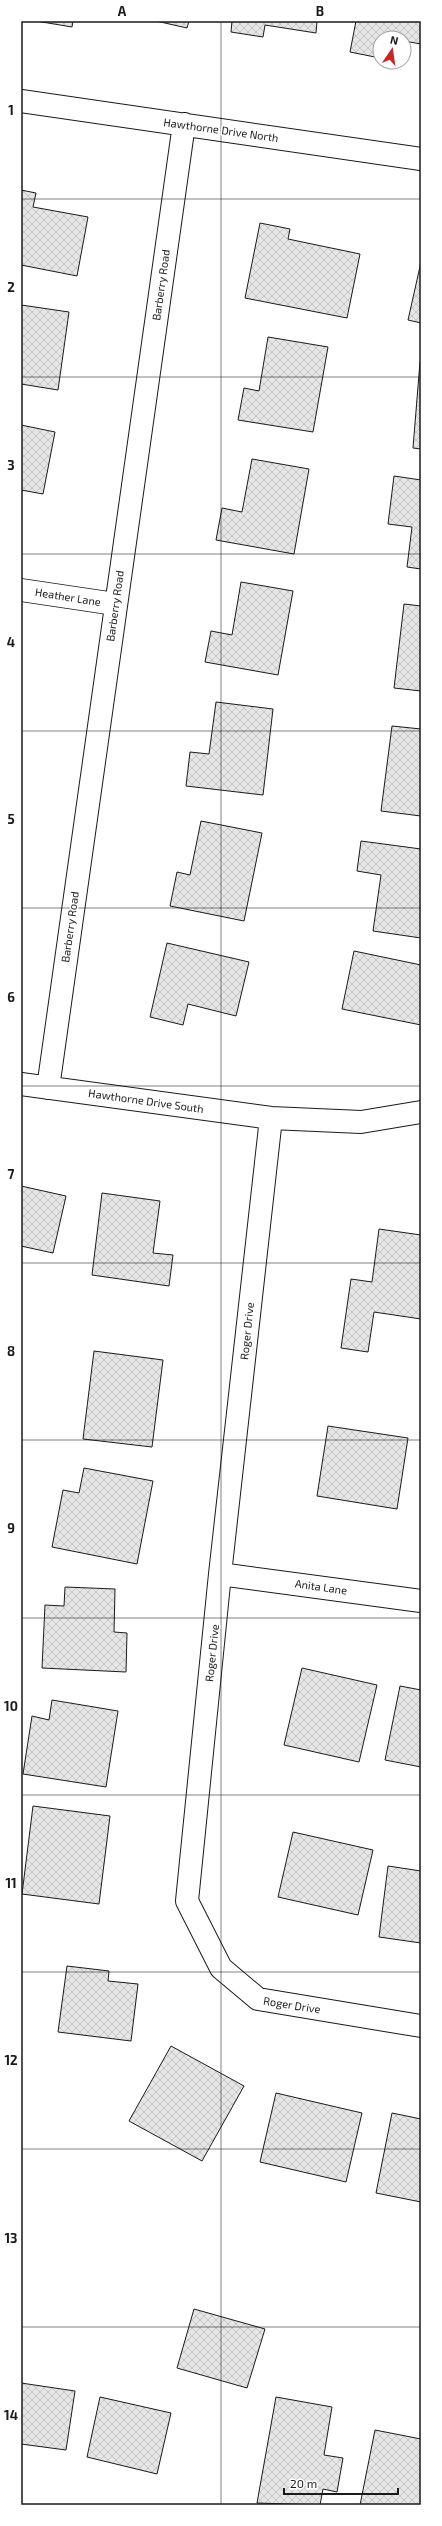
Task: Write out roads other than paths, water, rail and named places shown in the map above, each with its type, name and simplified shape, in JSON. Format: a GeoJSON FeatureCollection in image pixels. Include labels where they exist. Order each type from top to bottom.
{"type":"FeatureCollection","features":[{"type":"Feature","properties":{"kind":"street","name":"Hawthorne Drive North"},"geometry":{"type":"LineString","coordinates":[[21,100],[421,159]]}},
{"type":"Feature","properties":{"kind":"street","name":"Barberry Road"},"geometry":{"type":"LineString","coordinates":[[48,1088],[115,604],[184,124]]}},
{"type":"Feature","properties":{"kind":"street","name":"Heather Lane"},"geometry":{"type":"LineString","coordinates":[[21,590],[115,604]]}},
{"type":"Feature","properties":{"kind":"street","name":"Hawthorne Drive South"},"geometry":{"type":"LineString","coordinates":[[21,1084],[271,1118],[361,1122],[421,1112]]}},
{"type":"Feature","properties":{"kind":"street","name":"Roger Drive"},"geometry":{"type":"LineString","coordinates":[[271,1118],[220,1574],[187,1902],[221,1968],[258,1999],[421,2026]]}},
{"type":"Feature","properties":{"kind":"street","name":"Anita Lane"},"geometry":{"type":"LineString","coordinates":[[220,1574],[421,1601]]}}]}
